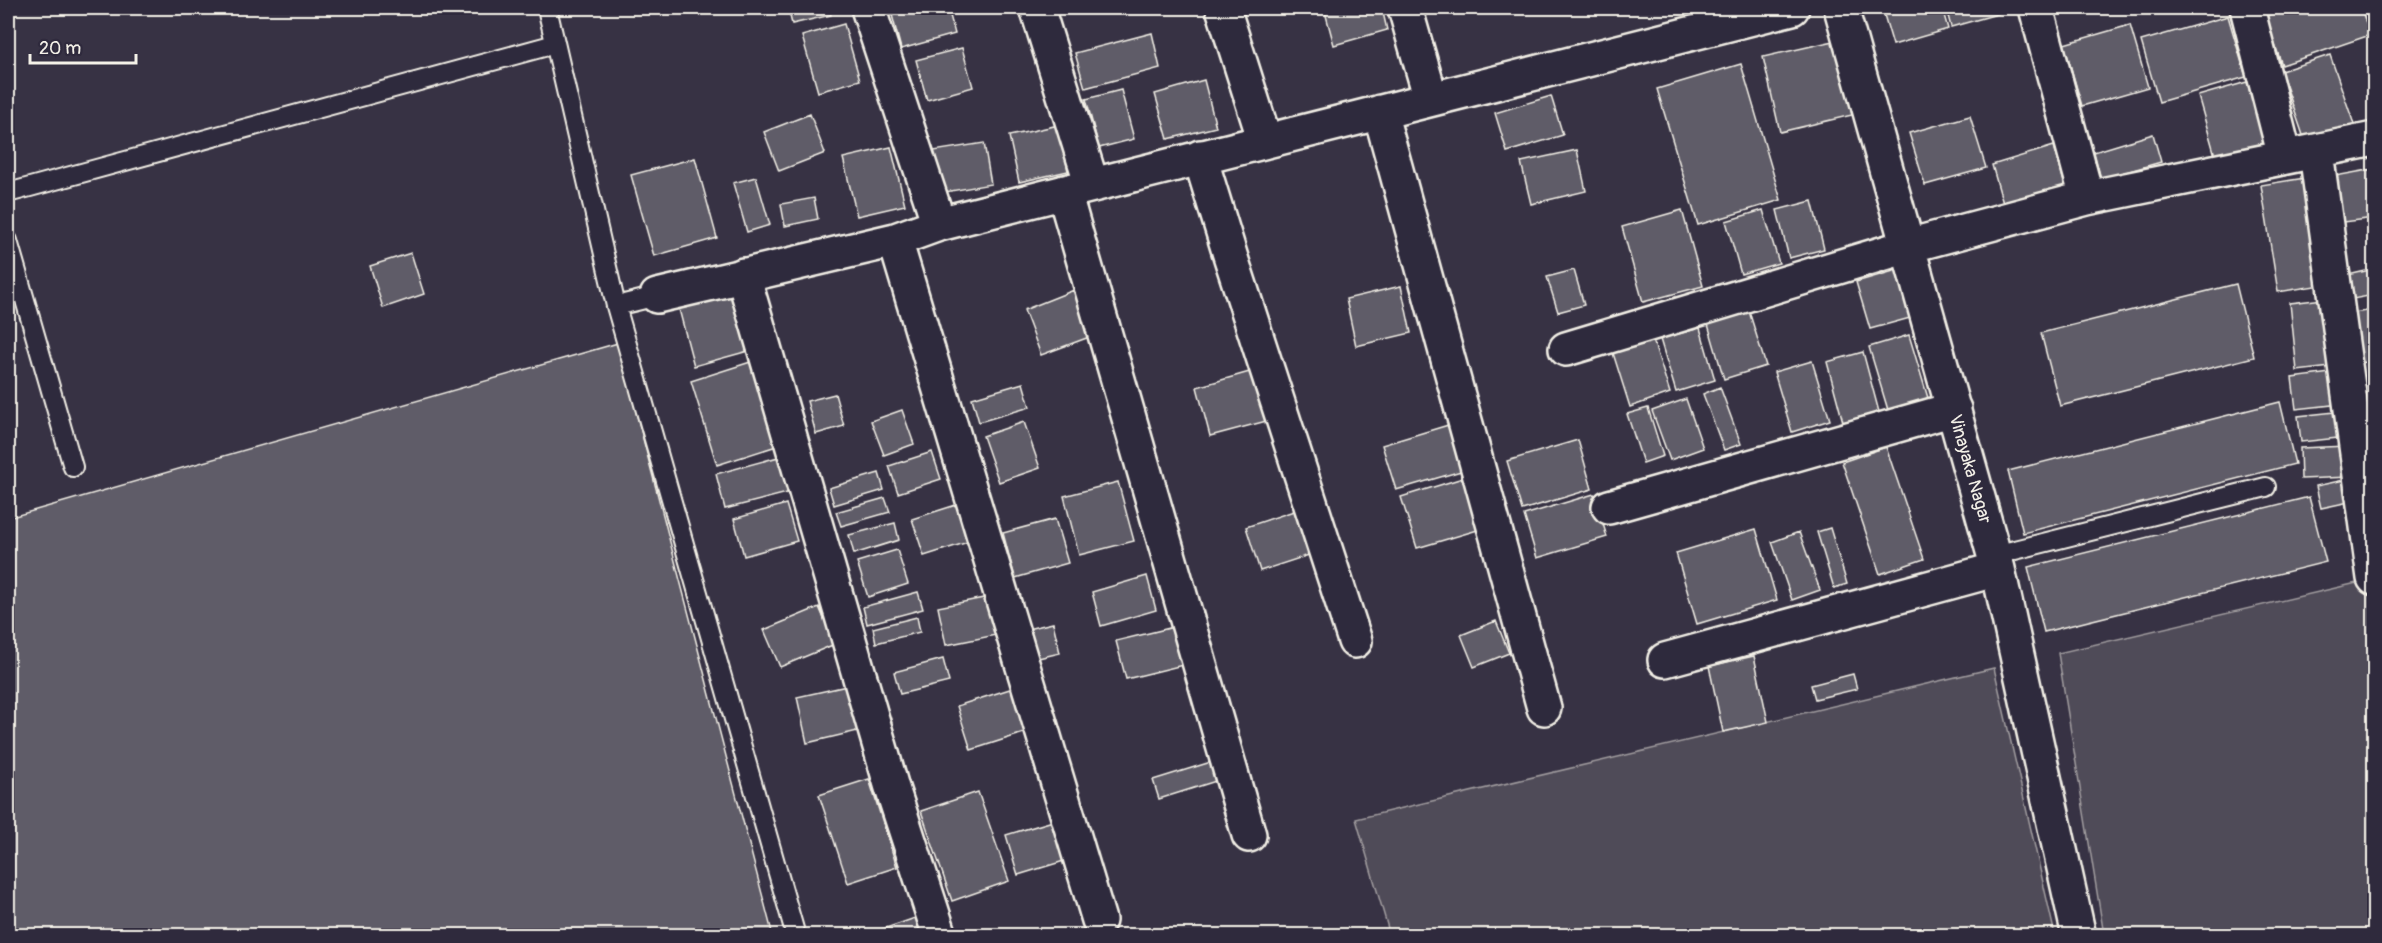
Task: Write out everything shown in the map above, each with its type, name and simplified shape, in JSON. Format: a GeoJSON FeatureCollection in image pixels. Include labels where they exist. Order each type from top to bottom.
{"type":"FeatureCollection","features":[{"type":"Feature","properties":{"kind":"street"},"geometry":{"type":"LineString","coordinates":[[868,8],[939,224]]}},
{"type":"Feature","properties":{"kind":"street"},"geometry":{"type":"LineString","coordinates":[[1037,8],[1078,189],[1249,834]]}},
{"type":"Feature","properties":{"kind":"street"},"geometry":{"type":"LineString","coordinates":[[1223,8],[1265,141]]}},
{"type":"Feature","properties":{"kind":"street"},"geometry":{"type":"LineString","coordinates":[[1405,8],[1431,99]]}},
{"type":"Feature","properties":{"kind":"street"},"geometry":{"type":"LineString","coordinates":[[657,296],[895,240],[939,224],[1792,8]]}},
{"type":"Feature","properties":{"kind":"street","name":"Vinayaka Nagar"},"geometry":{"type":"LineString","coordinates":[[1841,8],[1996,562],[2079,936]]}},
{"type":"Feature","properties":{"kind":"street"},"geometry":{"type":"LineString","coordinates":[[2036,8],[2087,198]]}},
{"type":"Feature","properties":{"kind":"street"},"geometry":{"type":"LineString","coordinates":[[2247,8],[2300,154],[2374,578]]}},
{"type":"Feature","properties":{"kind":"street"},"geometry":{"type":"LineString","coordinates":[[1380,112],[1545,708]]}},
{"type":"Feature","properties":{"kind":"street"},"geometry":{"type":"LineString","coordinates":[[1566,349],[1908,246],[2087,198],[2374,138]]}},
{"type":"Feature","properties":{"kind":"street"},"geometry":{"type":"LineString","coordinates":[[1200,157],[1230,258],[1354,641]]}},
{"type":"Feature","properties":{"kind":"street"},"geometry":{"type":"LineString","coordinates":[[895,240],[1100,920]]}},
{"type":"Feature","properties":{"kind":"street"},"geometry":{"type":"LineString","coordinates":[[743,275],[892,788],[940,936]]}},
{"type":"Feature","properties":{"kind":"street"},"geometry":{"type":"LineString","coordinates":[[1610,507],[1954,409]]}},
{"type":"Feature","properties":{"kind":"street"},"geometry":{"type":"LineString","coordinates":[[1665,660],[1996,562]]}},
{"type":"Feature","properties":{"kind":"lane"},"geometry":{"type":"LineString","coordinates":[[547,8],[616,306],[796,936]]}},
{"type":"Feature","properties":{"kind":"lane"},"geometry":{"type":"LineString","coordinates":[[8,193],[555,44]]}},
{"type":"Feature","properties":{"kind":"lane"},"geometry":{"type":"LineString","coordinates":[[8,241],[73,467]]}},
{"type":"Feature","properties":{"kind":"lane"},"geometry":{"type":"LineString","coordinates":[[616,306],[657,296]]}},
{"type":"Feature","properties":{"kind":"lane"},"geometry":{"type":"LineString","coordinates":[[1996,562],[2266,487]]}},
{"type":"Feature","properties":{"kind":"shaded area"},"geometry":{"type":"Polygon","coordinates":[[[2374,579],[2374,935],[2104,935],[2058,653],[2374,579]]]}},
{"type":"Feature","properties":{"kind":"shaded area"},"geometry":{"type":"Polygon","coordinates":[[[1994,668],[2055,935],[1390,935],[1356,819],[1994,668]]]}},
{"type":"Feature","properties":{"kind":"building"},"geometry":{"type":"Polygon","coordinates":[[[788,8],[829,8],[831,15],[792,24],[788,8]]]}},
{"type":"Feature","properties":{"kind":"building"},"geometry":{"type":"Polygon","coordinates":[[[921,8],[948,8],[955,34],[901,49],[892,15],[921,8]]]}},
{"type":"Feature","properties":{"kind":"building"},"geometry":{"type":"Polygon","coordinates":[[[1324,8],[1382,8],[1387,30],[1334,45],[1324,8]]]}},
{"type":"Feature","properties":{"kind":"building"},"geometry":{"type":"Polygon","coordinates":[[[1882,8],[1942,8],[1948,29],[1893,45],[1882,8]]]}},
{"type":"Feature","properties":{"kind":"building"},"geometry":{"type":"Polygon","coordinates":[[[1946,8],[2007,8],[2008,11],[1951,27],[1946,8]]]}},
{"type":"Feature","properties":{"kind":"building"},"geometry":{"type":"Polygon","coordinates":[[[2291,8],[2361,8],[2370,35],[2282,65],[2265,16],[2291,8]]]}},
{"type":"Feature","properties":{"kind":"building"},"geometry":{"type":"Polygon","coordinates":[[[2364,8],[2374,8],[2374,42],[2364,8]]]}},
{"type":"Feature","properties":{"kind":"building"},"geometry":{"type":"Polygon","coordinates":[[[2228,16],[2246,77],[2159,102],[2141,41],[2228,16]]]}},
{"type":"Feature","properties":{"kind":"building"},"geometry":{"type":"Polygon","coordinates":[[[844,24],[860,80],[818,92],[802,36],[844,24]]]}},
{"type":"Feature","properties":{"kind":"building"},"geometry":{"type":"Polygon","coordinates":[[[2130,25],[2148,87],[2082,106],[2064,44],[2130,25]]]}},
{"type":"Feature","properties":{"kind":"building"},"geometry":{"type":"Polygon","coordinates":[[[1152,33],[1160,68],[1085,88],[1075,53],[1152,33]]]}},
{"type":"Feature","properties":{"kind":"building"},"geometry":{"type":"Polygon","coordinates":[[[1834,41],[1852,115],[1780,132],[1763,57],[1834,41]]]}},
{"type":"Feature","properties":{"kind":"building"},"geometry":{"type":"Polygon","coordinates":[[[962,48],[973,87],[927,100],[916,60],[962,48]]]}},
{"type":"Feature","properties":{"kind":"building"},"geometry":{"type":"Polygon","coordinates":[[[2330,55],[2356,130],[2307,147],[2281,71],[2330,55]]]}},
{"type":"Feature","properties":{"kind":"building"},"geometry":{"type":"Polygon","coordinates":[[[1741,64],[1781,200],[1698,225],[1657,89],[1741,64]]]}},
{"type":"Feature","properties":{"kind":"building"},"geometry":{"type":"Polygon","coordinates":[[[1204,80],[1216,127],[1168,139],[1155,94],[1204,80]]]}},
{"type":"Feature","properties":{"kind":"building"},"geometry":{"type":"Polygon","coordinates":[[[2247,82],[2265,144],[2216,159],[2198,96],[2247,82]]]}},
{"type":"Feature","properties":{"kind":"building"},"geometry":{"type":"Polygon","coordinates":[[[1121,90],[1134,139],[1099,148],[1086,99],[1121,90]]]}},
{"type":"Feature","properties":{"kind":"building"},"geometry":{"type":"Polygon","coordinates":[[[1551,96],[1563,135],[1507,152],[1495,113],[1551,96]]]}},
{"type":"Feature","properties":{"kind":"building"},"geometry":{"type":"Polygon","coordinates":[[[810,114],[825,153],[779,171],[764,132],[810,114]]]}},
{"type":"Feature","properties":{"kind":"building"},"geometry":{"type":"Polygon","coordinates":[[[1970,116],[1986,168],[1925,185],[1909,133],[1970,116]]]}},
{"type":"Feature","properties":{"kind":"building"},"geometry":{"type":"Polygon","coordinates":[[[1059,125],[1068,171],[1019,182],[1009,136],[1059,125]]]}},
{"type":"Feature","properties":{"kind":"building"},"geometry":{"type":"Polygon","coordinates":[[[2153,134],[2161,162],[2101,179],[2094,152],[2153,134]]]}},
{"type":"Feature","properties":{"kind":"building"},"geometry":{"type":"Polygon","coordinates":[[[984,143],[991,184],[934,194],[927,152],[984,143]]]}},
{"type":"Feature","properties":{"kind":"building"},"geometry":{"type":"Polygon","coordinates":[[[2054,146],[2066,189],[2004,207],[1992,165],[2054,146]]]}},
{"type":"Feature","properties":{"kind":"building"},"geometry":{"type":"Polygon","coordinates":[[[891,147],[905,205],[857,216],[843,158],[891,147]]]}},
{"type":"Feature","properties":{"kind":"building"},"geometry":{"type":"Polygon","coordinates":[[[1577,150],[1586,191],[1531,204],[1521,162],[1577,150]]]}},
{"type":"Feature","properties":{"kind":"building"},"geometry":{"type":"Polygon","coordinates":[[[695,158],[717,238],[654,256],[631,175],[695,158]]]}},
{"type":"Feature","properties":{"kind":"building"},"geometry":{"type":"Polygon","coordinates":[[[2374,169],[2374,218],[2343,222],[2335,176],[2374,169]]]}},
{"type":"Feature","properties":{"kind":"building"},"geometry":{"type":"Polygon","coordinates":[[[756,177],[770,225],[747,232],[733,183],[756,177]]]}},
{"type":"Feature","properties":{"kind":"building"},"geometry":{"type":"Polygon","coordinates":[[[2311,177],[2328,284],[2278,292],[2261,185],[2311,177]]]}},
{"type":"Feature","properties":{"kind":"building"},"geometry":{"type":"Polygon","coordinates":[[[814,198],[818,219],[785,226],[781,204],[814,198]]]}},
{"type":"Feature","properties":{"kind":"building"},"geometry":{"type":"Polygon","coordinates":[[[1812,201],[1824,249],[1789,258],[1777,210],[1812,201]]]}},
{"type":"Feature","properties":{"kind":"building"},"geometry":{"type":"Polygon","coordinates":[[[1682,210],[1703,286],[1643,302],[1622,227],[1682,210]]]}},
{"type":"Feature","properties":{"kind":"building"},"geometry":{"type":"Polygon","coordinates":[[[1763,210],[1779,263],[1741,274],[1726,221],[1763,210]]]}},
{"type":"Feature","properties":{"kind":"building"},"geometry":{"type":"Polygon","coordinates":[[[411,253],[424,294],[383,308],[370,266],[411,253]]]}},
{"type":"Feature","properties":{"kind":"building"},"geometry":{"type":"Polygon","coordinates":[[[1574,270],[1584,305],[1558,312],[1547,277],[1574,270]]]}},
{"type":"Feature","properties":{"kind":"building"},"geometry":{"type":"Polygon","coordinates":[[[1897,270],[1910,318],[1870,329],[1856,282],[1897,270]]]}},
{"type":"Feature","properties":{"kind":"building"},"geometry":{"type":"Polygon","coordinates":[[[2370,270],[2374,295],[2353,299],[2348,275],[2370,270]]]}},
{"type":"Feature","properties":{"kind":"building"},"geometry":{"type":"Polygon","coordinates":[[[2236,284],[2254,357],[2060,406],[2041,333],[2236,284]]]}},
{"type":"Feature","properties":{"kind":"building"},"geometry":{"type":"Polygon","coordinates":[[[1401,286],[1411,333],[1356,346],[1346,299],[1401,286]]]}},
{"type":"Feature","properties":{"kind":"building"},"geometry":{"type":"Polygon","coordinates":[[[1074,290],[1092,336],[1041,355],[1024,310],[1074,290]]]}},
{"type":"Feature","properties":{"kind":"building"},"geometry":{"type":"Polygon","coordinates":[[[737,293],[752,350],[694,366],[679,309],[737,293]]]}},
{"type":"Feature","properties":{"kind":"building"},"geometry":{"type":"Polygon","coordinates":[[[2332,298],[2339,366],[2297,371],[2290,303],[2332,298]]]}},
{"type":"Feature","properties":{"kind":"building"},"geometry":{"type":"Polygon","coordinates":[[[1748,308],[1766,366],[1724,379],[1707,321],[1748,308]]]}},
{"type":"Feature","properties":{"kind":"building"},"geometry":{"type":"Polygon","coordinates":[[[2374,310],[2374,361],[2360,363],[2353,313],[2374,310]]]}},
{"type":"Feature","properties":{"kind":"building"},"geometry":{"type":"Polygon","coordinates":[[[1700,328],[1715,380],[1676,392],[1660,339],[1700,328]]]}},
{"type":"Feature","properties":{"kind":"building"},"geometry":{"type":"Polygon","coordinates":[[[1909,335],[1928,398],[1888,410],[1869,347],[1909,335]]]}},
{"type":"Feature","properties":{"kind":"building"},"geometry":{"type":"Polygon","coordinates":[[[1652,337],[1670,393],[1630,407],[1612,350],[1652,337]]]}},
{"type":"Feature","properties":{"kind":"building"},"geometry":{"type":"Polygon","coordinates":[[[618,343],[773,936],[8,936],[8,518],[618,343]]]}},
{"type":"Feature","properties":{"kind":"building"},"geometry":{"type":"Polygon","coordinates":[[[1863,352],[1879,412],[1843,422],[1827,362],[1863,352]]]}},
{"type":"Feature","properties":{"kind":"building"},"geometry":{"type":"Polygon","coordinates":[[[760,359],[786,443],[717,465],[691,381],[760,359]]]}},
{"type":"Feature","properties":{"kind":"building"},"geometry":{"type":"Polygon","coordinates":[[[1812,361],[1830,420],[1792,432],[1774,372],[1812,361]]]}},
{"type":"Feature","properties":{"kind":"building"},"geometry":{"type":"Polygon","coordinates":[[[1260,369],[1274,419],[1210,436],[1197,387],[1260,369]]]}},
{"type":"Feature","properties":{"kind":"building"},"geometry":{"type":"Polygon","coordinates":[[[2338,372],[2341,404],[2296,409],[2292,378],[2338,372]]]}},
{"type":"Feature","properties":{"kind":"building"},"geometry":{"type":"Polygon","coordinates":[[[2374,375],[2374,400],[2365,401],[2362,376],[2374,375]]]}},
{"type":"Feature","properties":{"kind":"building"},"geometry":{"type":"Polygon","coordinates":[[[1023,383],[1030,407],[979,422],[972,398],[1023,383]]]}},
{"type":"Feature","properties":{"kind":"building"},"geometry":{"type":"Polygon","coordinates":[[[1720,387],[1741,444],[1724,450],[1703,394],[1720,387]]]}},
{"type":"Feature","properties":{"kind":"building"},"geometry":{"type":"Polygon","coordinates":[[[835,394],[844,426],[816,434],[807,401],[835,394]]]}},
{"type":"Feature","properties":{"kind":"building"},"geometry":{"type":"Polygon","coordinates":[[[1686,399],[1703,448],[1670,460],[1652,411],[1686,399]]]}},
{"type":"Feature","properties":{"kind":"building"},"geometry":{"type":"Polygon","coordinates":[[[2280,402],[2295,464],[2023,533],[2008,471],[2280,402]]]}},
{"type":"Feature","properties":{"kind":"building"},"geometry":{"type":"Polygon","coordinates":[[[1648,408],[1663,456],[1643,463],[1627,414],[1648,408]]]}},
{"type":"Feature","properties":{"kind":"building"},"geometry":{"type":"Polygon","coordinates":[[[902,410],[914,444],[884,455],[871,421],[902,410]]]}},
{"type":"Feature","properties":{"kind":"building"},"geometry":{"type":"Polygon","coordinates":[[[2344,411],[2347,437],[2301,442],[2298,416],[2344,411]]]}},
{"type":"Feature","properties":{"kind":"building"},"geometry":{"type":"Polygon","coordinates":[[[1024,422],[1040,468],[999,482],[983,436],[1024,422]]]}},
{"type":"Feature","properties":{"kind":"building"},"geometry":{"type":"Polygon","coordinates":[[[1455,423],[1468,469],[1396,490],[1382,445],[1455,423]]]}},
{"type":"Feature","properties":{"kind":"building"},"geometry":{"type":"Polygon","coordinates":[[[1578,440],[1592,489],[1522,510],[1507,461],[1578,440]]]}},
{"type":"Feature","properties":{"kind":"building"},"geometry":{"type":"Polygon","coordinates":[[[2348,446],[2350,477],[2301,479],[2300,448],[2348,446]]]}},
{"type":"Feature","properties":{"kind":"building"},"geometry":{"type":"Polygon","coordinates":[[[1886,447],[1924,559],[1880,574],[1842,462],[1886,447]]]}},
{"type":"Feature","properties":{"kind":"building"},"geometry":{"type":"Polygon","coordinates":[[[932,452],[941,479],[898,493],[889,466],[932,452]]]}},
{"type":"Feature","properties":{"kind":"building"},"geometry":{"type":"Polygon","coordinates":[[[782,456],[791,492],[725,509],[716,474],[782,456]]]}},
{"type":"Feature","properties":{"kind":"building"},"geometry":{"type":"Polygon","coordinates":[[[879,473],[884,490],[834,505],[829,488],[879,473]]]}},
{"type":"Feature","properties":{"kind":"building"},"geometry":{"type":"Polygon","coordinates":[[[1466,477],[1481,529],[1417,548],[1401,497],[1466,477]]]}},
{"type":"Feature","properties":{"kind":"building"},"geometry":{"type":"Polygon","coordinates":[[[2349,479],[2354,501],[2321,508],[2316,486],[2349,479]]]}},
{"type":"Feature","properties":{"kind":"building"},"geometry":{"type":"Polygon","coordinates":[[[1118,482],[1134,541],[1079,555],[1064,496],[1118,482]]]}},
{"type":"Feature","properties":{"kind":"building"},"geometry":{"type":"Polygon","coordinates":[[[1594,494],[1607,537],[1537,558],[1524,515],[1594,494]]]}},
{"type":"Feature","properties":{"kind":"building"},"geometry":{"type":"Polygon","coordinates":[[[2309,497],[2326,562],[2044,632],[2028,567],[2309,497]]]}},
{"type":"Feature","properties":{"kind":"building"},"geometry":{"type":"Polygon","coordinates":[[[885,498],[890,512],[841,526],[836,512],[885,498]]]}},
{"type":"Feature","properties":{"kind":"building"},"geometry":{"type":"Polygon","coordinates":[[[786,504],[797,541],[744,556],[734,519],[786,504]]]}},
{"type":"Feature","properties":{"kind":"building"},"geometry":{"type":"Polygon","coordinates":[[[956,505],[968,542],[924,556],[912,519],[956,505]]]}},
{"type":"Feature","properties":{"kind":"building"},"geometry":{"type":"Polygon","coordinates":[[[1303,508],[1318,552],[1260,571],[1246,527],[1303,508]]]}},
{"type":"Feature","properties":{"kind":"building"},"geometry":{"type":"Polygon","coordinates":[[[1055,519],[1068,563],[1015,578],[1003,533],[1055,519]]]}},
{"type":"Feature","properties":{"kind":"building"},"geometry":{"type":"Polygon","coordinates":[[[895,523],[899,540],[854,554],[849,535],[895,523]]]}},
{"type":"Feature","properties":{"kind":"building"},"geometry":{"type":"Polygon","coordinates":[[[1830,528],[1847,584],[1834,588],[1817,532],[1830,528]]]}},
{"type":"Feature","properties":{"kind":"building"},"geometry":{"type":"Polygon","coordinates":[[[1756,529],[1777,600],[1697,624],[1676,553],[1756,529]]]}},
{"type":"Feature","properties":{"kind":"building"},"geometry":{"type":"Polygon","coordinates":[[[1799,532],[1820,590],[1792,600],[1772,542],[1799,532]]]}},
{"type":"Feature","properties":{"kind":"building"},"geometry":{"type":"Polygon","coordinates":[[[897,550],[908,584],[868,597],[857,562],[897,550]]]}},
{"type":"Feature","properties":{"kind":"building"},"geometry":{"type":"Polygon","coordinates":[[[1147,576],[1156,610],[1101,626],[1092,592],[1147,576]]]}},
{"type":"Feature","properties":{"kind":"building"},"geometry":{"type":"Polygon","coordinates":[[[918,592],[923,609],[867,624],[863,607],[918,592]]]}},
{"type":"Feature","properties":{"kind":"building"},"geometry":{"type":"Polygon","coordinates":[[[989,597],[996,635],[946,645],[938,607],[989,597]]]}},
{"type":"Feature","properties":{"kind":"building"},"geometry":{"type":"Polygon","coordinates":[[[819,607],[835,644],[780,667],[764,630],[819,607]]]}},
{"type":"Feature","properties":{"kind":"building"},"geometry":{"type":"Polygon","coordinates":[[[917,617],[920,632],[876,643],[873,628],[917,617]]]}},
{"type":"Feature","properties":{"kind":"building"},"geometry":{"type":"Polygon","coordinates":[[[1496,621],[1509,653],[1474,667],[1461,635],[1496,621]]]}},
{"type":"Feature","properties":{"kind":"building"},"geometry":{"type":"Polygon","coordinates":[[[1053,623],[1060,653],[1034,659],[1027,629],[1053,623]]]}},
{"type":"Feature","properties":{"kind":"building"},"geometry":{"type":"Polygon","coordinates":[[[1174,627],[1183,665],[1126,679],[1116,641],[1174,627]]]}},
{"type":"Feature","properties":{"kind":"building"},"geometry":{"type":"Polygon","coordinates":[[[1754,656],[1768,722],[1723,732],[1709,666],[1754,656]]]}},
{"type":"Feature","properties":{"kind":"building"},"geometry":{"type":"Polygon","coordinates":[[[943,659],[949,682],[900,694],[894,672],[943,659]]]}},
{"type":"Feature","properties":{"kind":"building"},"geometry":{"type":"Polygon","coordinates":[[[1853,674],[1857,689],[1815,699],[1811,685],[1853,674]]]}},
{"type":"Feature","properties":{"kind":"building"},"geometry":{"type":"Polygon","coordinates":[[[856,684],[866,729],[807,743],[797,697],[856,684]]]}},
{"type":"Feature","properties":{"kind":"building"},"geometry":{"type":"Polygon","coordinates":[[[1016,687],[1030,731],[971,750],[957,706],[1016,687]]]}},
{"type":"Feature","properties":{"kind":"building"},"geometry":{"type":"Polygon","coordinates":[[[1211,762],[1216,781],[1159,799],[1153,780],[1211,762]]]}},
{"type":"Feature","properties":{"kind":"building"},"geometry":{"type":"Polygon","coordinates":[[[869,779],[897,867],[848,883],[819,795],[869,779]]]}},
{"type":"Feature","properties":{"kind":"building"},"geometry":{"type":"Polygon","coordinates":[[[978,792],[1009,881],[952,901],[921,811],[978,792]]]}},
{"type":"Feature","properties":{"kind":"building"},"geometry":{"type":"Polygon","coordinates":[[[1053,821],[1064,861],[1018,875],[1006,835],[1053,821]]]}},
{"type":"Feature","properties":{"kind":"building"},"geometry":{"type":"Polygon","coordinates":[[[921,916],[926,932],[914,936],[869,934],[921,916]]]}}]}
